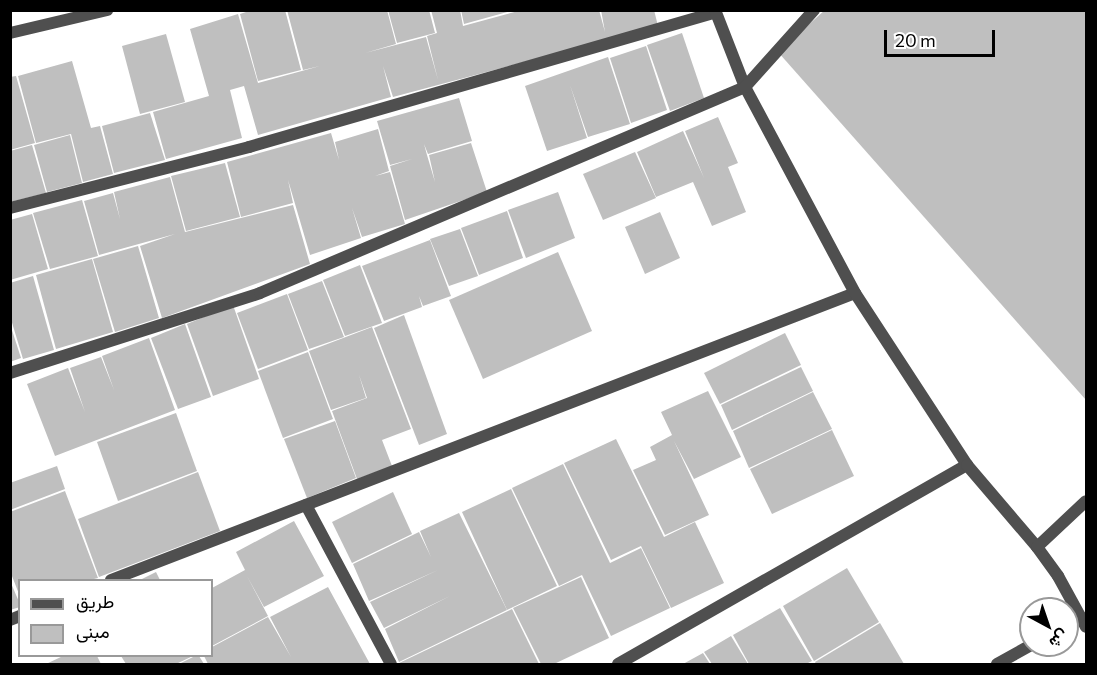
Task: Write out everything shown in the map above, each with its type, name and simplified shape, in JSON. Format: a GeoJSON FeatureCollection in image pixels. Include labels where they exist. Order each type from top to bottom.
{"type":"FeatureCollection","features":[{"type":"Feature","properties":{"kind":"street"},"geometry":{"type":"LineString","coordinates":[[10,33],[108,10]]}},
{"type":"Feature","properties":{"kind":"street"},"geometry":{"type":"LineString","coordinates":[[10,373],[260,293],[745,87],[814,10]]}},
{"type":"Feature","properties":{"kind":"street"},"geometry":{"type":"LineString","coordinates":[[10,208],[249,147],[715,11],[745,87],[855,293],[967,465],[1037,547],[1058,576],[1083,621]]}},
{"type":"Feature","properties":{"kind":"street"},"geometry":{"type":"LineString","coordinates":[[114,579],[855,293]]}},
{"type":"Feature","properties":{"kind":"street"},"geometry":{"type":"LineString","coordinates":[[618,664],[967,465]]}},
{"type":"Feature","properties":{"kind":"street"},"geometry":{"type":"LineString","coordinates":[[1037,547],[1086,501]]}},
{"type":"Feature","properties":{"kind":"street"},"geometry":{"type":"LineString","coordinates":[[306,505],[391,664]]}},
{"type":"Feature","properties":{"kind":"street"},"geometry":{"type":"LineString","coordinates":[[997,664],[1019,652]]}},
{"type":"Feature","properties":{"kind":"building"},"geometry":{"type":"Polygon","coordinates":[[[252,10],[285,10],[301,70],[258,81],[240,14],[252,10]]]}},
{"type":"Feature","properties":{"kind":"building"},"geometry":{"type":"Polygon","coordinates":[[[287,10],[387,10],[396,44],[365,53],[426,37],[438,80],[427,36],[437,33],[431,10],[460,10],[463,26],[522,10],[599,10],[605,32],[601,10],[654,10],[658,26],[393,97],[383,66],[391,97],[258,135],[244,86],[230,90],[242,138],[166,159],[153,112],[209,96],[190,29],[238,14],[258,83],[320,66],[303,70],[287,10]]]}},
{"type":"Feature","properties":{"kind":"building"},"geometry":{"type":"Polygon","coordinates":[[[388,10],[429,10],[435,33],[397,43],[388,10]]]}},
{"type":"Feature","properties":{"kind":"building"},"geometry":{"type":"Polygon","coordinates":[[[461,10],[511,10],[511,11],[464,24],[461,10]]]}},
{"type":"Feature","properties":{"kind":"building"},"geometry":{"type":"Polygon","coordinates":[[[825,10],[1086,10],[1086,400],[778,52],[825,10]]]}},
{"type":"Feature","properties":{"kind":"building"},"geometry":{"type":"Polygon","coordinates":[[[682,33],[704,98],[670,111],[647,45],[682,33]]]}},
{"type":"Feature","properties":{"kind":"building"},"geometry":{"type":"Polygon","coordinates":[[[166,34],[185,102],[140,114],[122,46],[166,34]]]}},
{"type":"Feature","properties":{"kind":"building"},"geometry":{"type":"Polygon","coordinates":[[[646,46],[667,110],[631,123],[610,58],[646,46]]]}},
{"type":"Feature","properties":{"kind":"building"},"geometry":{"type":"Polygon","coordinates":[[[608,57],[630,124],[588,137],[570,85],[587,138],[547,151],[525,86],[608,57]]]}},
{"type":"Feature","properties":{"kind":"building"},"geometry":{"type":"Polygon","coordinates":[[[72,61],[91,128],[100,126],[113,174],[83,182],[71,134],[36,143],[18,76],[72,61]]]}},
{"type":"Feature","properties":{"kind":"building"},"geometry":{"type":"Polygon","coordinates":[[[16,76],[35,143],[10,150],[10,77],[16,76]]]}},
{"type":"Feature","properties":{"kind":"building"},"geometry":{"type":"Polygon","coordinates":[[[459,98],[472,141],[428,154],[424,144],[435,182],[429,155],[471,143],[487,192],[405,220],[390,166],[412,159],[390,165],[377,121],[459,98]]]}},
{"type":"Feature","properties":{"kind":"building"},"geometry":{"type":"Polygon","coordinates":[[[150,113],[165,160],[114,173],[102,126],[150,113]]]}},
{"type":"Feature","properties":{"kind":"building"},"geometry":{"type":"Polygon","coordinates":[[[718,117],[738,163],[728,167],[746,212],[712,226],[693,182],[656,197],[637,152],[683,131],[704,178],[685,131],[718,117]]]}},
{"type":"Feature","properties":{"kind":"building"},"geometry":{"type":"Polygon","coordinates":[[[378,129],[389,171],[375,176],[390,172],[405,224],[362,237],[352,208],[361,238],[310,255],[288,180],[293,203],[241,217],[227,162],[331,133],[339,160],[335,142],[378,129]]]}},
{"type":"Feature","properties":{"kind":"building"},"geometry":{"type":"Polygon","coordinates":[[[70,135],[82,183],[47,192],[34,145],[70,135]]]}},
{"type":"Feature","properties":{"kind":"building"},"geometry":{"type":"Polygon","coordinates":[[[32,145],[46,193],[10,202],[10,151],[32,145]]]}},
{"type":"Feature","properties":{"kind":"building"},"geometry":{"type":"Polygon","coordinates":[[[635,152],[656,198],[603,220],[583,174],[635,152]]]}},
{"type":"Feature","properties":{"kind":"building"},"geometry":{"type":"Polygon","coordinates":[[[225,163],[240,217],[186,231],[171,176],[225,163]]]}},
{"type":"Feature","properties":{"kind":"building"},"geometry":{"type":"Polygon","coordinates":[[[170,177],[185,232],[293,205],[310,264],[162,318],[140,246],[175,234],[99,255],[84,201],[113,193],[120,219],[114,192],[170,177]]]}},
{"type":"Feature","properties":{"kind":"building"},"geometry":{"type":"Polygon","coordinates":[[[558,192],[575,238],[526,258],[508,210],[558,192]]]}},
{"type":"Feature","properties":{"kind":"building"},"geometry":{"type":"Polygon","coordinates":[[[82,200],[98,256],[50,269],[33,213],[82,200]]]}},
{"type":"Feature","properties":{"kind":"building"},"geometry":{"type":"Polygon","coordinates":[[[507,211],[523,258],[479,275],[461,228],[507,211]]]}},
{"type":"Feature","properties":{"kind":"building"},"geometry":{"type":"Polygon","coordinates":[[[660,212],[680,258],[645,274],[625,227],[660,212]]]}},
{"type":"Feature","properties":{"kind":"building"},"geometry":{"type":"Polygon","coordinates":[[[32,214],[48,269],[10,280],[10,220],[32,214]]]}},
{"type":"Feature","properties":{"kind":"building"},"geometry":{"type":"Polygon","coordinates":[[[460,229],[478,276],[449,286],[430,239],[460,229]]]}},
{"type":"Feature","properties":{"kind":"building"},"geometry":{"type":"Polygon","coordinates":[[[430,240],[451,296],[423,306],[419,296],[422,307],[384,321],[362,266],[430,240]]]}},
{"type":"Feature","properties":{"kind":"building"},"geometry":{"type":"Polygon","coordinates":[[[138,246],[159,318],[115,332],[93,259],[138,246]]]}},
{"type":"Feature","properties":{"kind":"building"},"geometry":{"type":"Polygon","coordinates":[[[558,252],[592,331],[483,379],[449,300],[558,252]]]}},
{"type":"Feature","properties":{"kind":"building"},"geometry":{"type":"Polygon","coordinates":[[[92,259],[113,332],[56,349],[36,275],[92,259]]]}},
{"type":"Feature","properties":{"kind":"building"},"geometry":{"type":"Polygon","coordinates":[[[360,265],[382,323],[345,336],[323,280],[360,265]]]}},
{"type":"Feature","properties":{"kind":"building"},"geometry":{"type":"Polygon","coordinates":[[[33,276],[54,350],[23,359],[10,316],[10,283],[33,276]]]}},
{"type":"Feature","properties":{"kind":"building"},"geometry":{"type":"Polygon","coordinates":[[[322,281],[344,337],[309,349],[288,294],[322,281]]]}},
{"type":"Feature","properties":{"kind":"building"},"geometry":{"type":"Polygon","coordinates":[[[287,294],[308,350],[258,369],[237,313],[287,294]]]}},
{"type":"Feature","properties":{"kind":"building"},"geometry":{"type":"Polygon","coordinates":[[[233,305],[259,379],[213,396],[187,324],[233,305]]]}},
{"type":"Feature","properties":{"kind":"building"},"geometry":{"type":"Polygon","coordinates":[[[404,315],[447,434],[419,445],[374,328],[404,315]]]}},
{"type":"Feature","properties":{"kind":"building"},"geometry":{"type":"Polygon","coordinates":[[[10,324],[21,358],[10,362],[10,324]]]}},
{"type":"Feature","properties":{"kind":"building"},"geometry":{"type":"Polygon","coordinates":[[[185,324],[211,397],[178,409],[151,338],[185,324]]]}},
{"type":"Feature","properties":{"kind":"building"},"geometry":{"type":"Polygon","coordinates":[[[372,327],[411,429],[382,440],[392,466],[357,479],[332,411],[367,398],[359,375],[366,398],[331,410],[309,351],[372,327]]]}},
{"type":"Feature","properties":{"kind":"building"},"geometry":{"type":"Polygon","coordinates":[[[785,333],[801,365],[720,404],[704,373],[785,333]]]}},
{"type":"Feature","properties":{"kind":"building"},"geometry":{"type":"Polygon","coordinates":[[[149,338],[175,410],[55,456],[27,384],[68,368],[85,412],[70,368],[101,357],[114,390],[102,356],[149,338]]]}},
{"type":"Feature","properties":{"kind":"building"},"geometry":{"type":"Polygon","coordinates":[[[308,352],[333,419],[283,438],[258,371],[308,352]]]}},
{"type":"Feature","properties":{"kind":"building"},"geometry":{"type":"Polygon","coordinates":[[[801,367],[813,391],[732,430],[721,405],[801,367]]]}},
{"type":"Feature","properties":{"kind":"building"},"geometry":{"type":"Polygon","coordinates":[[[708,391],[741,457],[694,479],[674,441],[709,515],[665,535],[633,470],[656,460],[650,447],[672,435],[661,412],[708,391]]]}},
{"type":"Feature","properties":{"kind":"building"},"geometry":{"type":"Polygon","coordinates":[[[813,392],[832,429],[749,468],[733,431],[813,392]]]}},
{"type":"Feature","properties":{"kind":"building"},"geometry":{"type":"Polygon","coordinates":[[[176,413],[197,471],[118,501],[97,442],[176,413]]]}},
{"type":"Feature","properties":{"kind":"building"},"geometry":{"type":"Polygon","coordinates":[[[335,421],[356,478],[307,498],[284,439],[335,421]]]}},
{"type":"Feature","properties":{"kind":"building"},"geometry":{"type":"Polygon","coordinates":[[[832,430],[854,476],[772,514],[750,469],[832,430]]]}},
{"type":"Feature","properties":{"kind":"building"},"geometry":{"type":"Polygon","coordinates":[[[616,439],[664,537],[695,522],[724,583],[671,608],[641,546],[611,560],[564,463],[616,439]]]}},
{"type":"Feature","properties":{"kind":"building"},"geometry":{"type":"Polygon","coordinates":[[[563,464],[610,563],[641,548],[670,608],[611,636],[582,575],[559,586],[512,488],[563,464]]]}},
{"type":"Feature","properties":{"kind":"building"},"geometry":{"type":"Polygon","coordinates":[[[57,466],[65,489],[10,510],[10,483],[57,466]]]}},
{"type":"Feature","properties":{"kind":"building"},"geometry":{"type":"Polygon","coordinates":[[[198,472],[220,531],[99,577],[78,519],[198,472]]]}},
{"type":"Feature","properties":{"kind":"building"},"geometry":{"type":"Polygon","coordinates":[[[511,489],[557,586],[507,610],[462,512],[511,489]]]}},
{"type":"Feature","properties":{"kind":"building"},"geometry":{"type":"Polygon","coordinates":[[[65,491],[98,578],[18,579],[18,591],[10,571],[10,512],[65,491]]]}},
{"type":"Feature","properties":{"kind":"building"},"geometry":{"type":"Polygon","coordinates":[[[393,492],[412,534],[352,563],[332,522],[393,492]]]}},
{"type":"Feature","properties":{"kind":"building"},"geometry":{"type":"Polygon","coordinates":[[[459,513],[507,610],[399,662],[385,629],[450,596],[384,628],[370,602],[438,570],[369,601],[353,564],[419,532],[431,557],[420,531],[459,513]]]}},
{"type":"Feature","properties":{"kind":"building"},"geometry":{"type":"Polygon","coordinates":[[[294,521],[324,576],[264,607],[247,576],[268,616],[213,645],[213,587],[245,570],[236,552],[294,521]]]}},
{"type":"Feature","properties":{"kind":"building"},"geometry":{"type":"Polygon","coordinates":[[[847,568],[879,622],[814,661],[783,606],[847,568]]]}},
{"type":"Feature","properties":{"kind":"building"},"geometry":{"type":"Polygon","coordinates":[[[156,572],[160,579],[142,579],[156,572]]]}},
{"type":"Feature","properties":{"kind":"building"},"geometry":{"type":"Polygon","coordinates":[[[581,577],[609,638],[554,664],[541,664],[513,608],[581,577]]]}},
{"type":"Feature","properties":{"kind":"building"},"geometry":{"type":"Polygon","coordinates":[[[10,581],[18,599],[18,608],[10,610],[10,581]]]}},
{"type":"Feature","properties":{"kind":"building"},"geometry":{"type":"Polygon","coordinates":[[[328,587],[370,664],[208,664],[204,657],[213,657],[213,646],[268,617],[291,657],[270,617],[328,587]]]}},
{"type":"Feature","properties":{"kind":"building"},"geometry":{"type":"Polygon","coordinates":[[[780,608],[812,661],[806,664],[749,664],[733,635],[780,608]]]}},
{"type":"Feature","properties":{"kind":"building"},"geometry":{"type":"Polygon","coordinates":[[[512,609],[539,664],[397,664],[512,609]]]}},
{"type":"Feature","properties":{"kind":"building"},"geometry":{"type":"Polygon","coordinates":[[[880,623],[904,664],[816,664],[815,662],[880,623]]]}},
{"type":"Feature","properties":{"kind":"building"},"geometry":{"type":"Polygon","coordinates":[[[731,636],[748,664],[712,664],[704,652],[731,636]]]}},
{"type":"Feature","properties":{"kind":"building"},"geometry":{"type":"Polygon","coordinates":[[[703,653],[710,664],[683,664],[703,653]]]}},
{"type":"Feature","properties":{"kind":"building"},"geometry":{"type":"Polygon","coordinates":[[[61,657],[98,657],[101,664],[46,664],[61,657]]]}},
{"type":"Feature","properties":{"kind":"building"},"geometry":{"type":"Polygon","coordinates":[[[122,657],[191,657],[176,664],[126,664],[122,657]]]}},
{"type":"Feature","properties":{"kind":"building"},"geometry":{"type":"Polygon","coordinates":[[[193,657],[200,657],[204,664],[179,664],[193,657]]]}}]}
